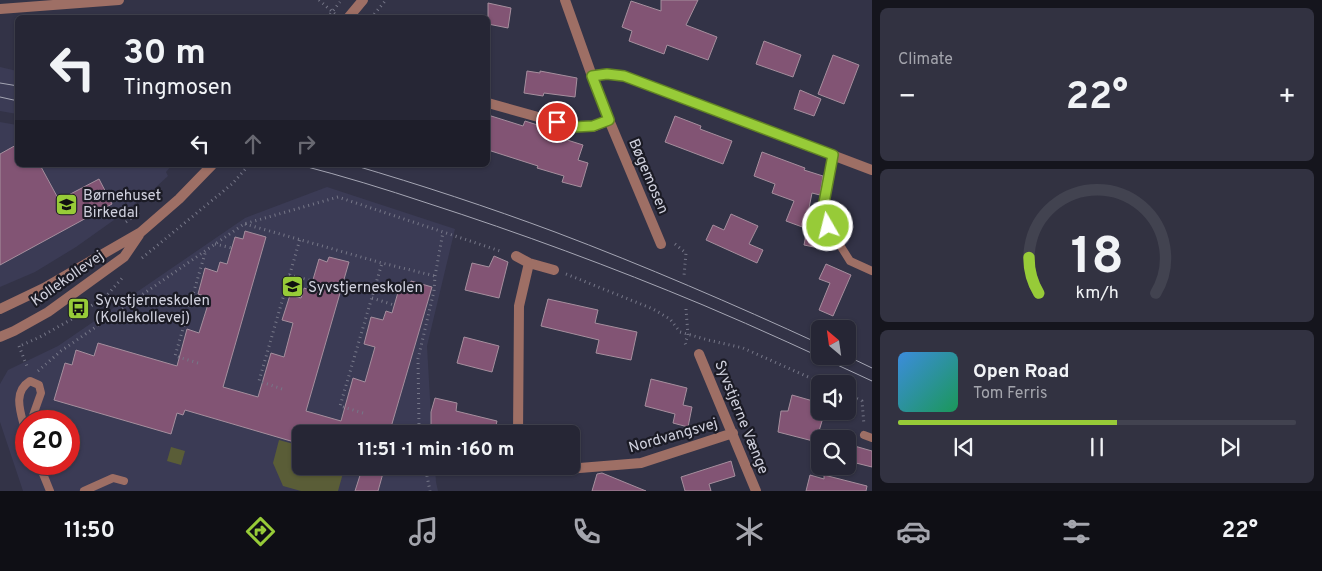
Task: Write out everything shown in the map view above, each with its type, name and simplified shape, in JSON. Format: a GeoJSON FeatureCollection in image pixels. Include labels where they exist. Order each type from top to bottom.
{"type":"FeatureCollection","features":[{"type":"Feature","properties":{"kind":"street"},"geometry":{"type":"LineString","coordinates":[[0,10],[119,0]]}},
{"type":"Feature","properties":{"kind":"street"},"geometry":{"type":"LineString","coordinates":[[351,15],[364,0]]}},
{"type":"Feature","properties":{"kind":"street","name":"Bøgemosen"},"geometry":{"type":"LineString","coordinates":[[565,0],[609,120],[661,244]]}},
{"type":"Feature","properties":{"kind":"street"},"geometry":{"type":"LineString","coordinates":[[592,76],[607,74],[624,76],[872,170]]}},
{"type":"Feature","properties":{"kind":"street"},"geometry":{"type":"LineString","coordinates":[[490,104],[574,127],[593,126],[609,120]]}},
{"type":"Feature","properties":{"kind":"street","name":"Kollekollevej"},"geometry":{"type":"LineString","coordinates":[[0,309],[44,288],[141,232],[179,199],[210,167]]}},
{"type":"Feature","properties":{"kind":"street","name":"Kollekollevej"},"geometry":{"type":"LineString","coordinates":[[0,337],[14,332],[48,312],[124,257],[141,232]]}},
{"type":"Feature","properties":{"kind":"street"},"geometry":{"type":"LineString","coordinates":[[516,256],[530,263],[554,270]]}},
{"type":"Feature","properties":{"kind":"street"},"geometry":{"type":"LineString","coordinates":[[518,425],[518,306],[530,263]]}},
{"type":"Feature","properties":{"kind":"street","name":"Syvstjerne Vænge"},"geometry":{"type":"LineString","coordinates":[[699,354],[756,491]]}},
{"type":"Feature","properties":{"kind":"street","name":"Nordvangsvej"},"geometry":{"type":"LineString","coordinates":[[580,468],[641,464],[733,433]]}},
{"type":"Feature","properties":{"kind":"lane"},"geometry":{"type":"LineString","coordinates":[[833,155],[823,208],[828,226],[850,261],[872,271]]}},
{"type":"Feature","properties":{"kind":"lane"},"geometry":{"type":"LineString","coordinates":[[21,410],[18,398],[24,385],[30,381],[39,385],[41,393],[35,410]]}},
{"type":"Feature","properties":{"kind":"lane"},"geometry":{"type":"LineString","coordinates":[[43,475],[50,491]]}},
{"type":"Feature","properties":{"kind":"lane"},"geometry":{"type":"LineString","coordinates":[[84,491],[113,478],[124,482]]}},
{"type":"Feature","properties":{"kind":"path"},"geometry":{"type":"LineString","coordinates":[[320,0],[332,12]]}},
{"type":"Feature","properties":{"kind":"path"},"geometry":{"type":"LineString","coordinates":[[330,15],[342,0]]}},
{"type":"Feature","properties":{"kind":"path"},"geometry":{"type":"LineString","coordinates":[[374,15],[386,0]]}},
{"type":"Feature","properties":{"kind":"path"},"geometry":{"type":"LineString","coordinates":[[30,381],[31,377],[61,350],[244,224],[338,196],[516,256]]}},
{"type":"Feature","properties":{"kind":"path"},"geometry":{"type":"LineString","coordinates":[[122,226],[144,208]]}},
{"type":"Feature","properties":{"kind":"path"},"geometry":{"type":"LineString","coordinates":[[244,224],[382,264],[435,276]]}},
{"type":"Feature","properties":{"kind":"path"},"geometry":{"type":"LineString","coordinates":[[420,425],[418,359],[434,291],[443,232]]}},
{"type":"Feature","properties":{"kind":"path"},"geometry":{"type":"LineString","coordinates":[[282,388],[259,381],[300,239]]}},
{"type":"Feature","properties":{"kind":"path"},"geometry":{"type":"LineString","coordinates":[[214,244],[232,248]]}},
{"type":"Feature","properties":{"kind":"path"},"geometry":{"type":"LineString","coordinates":[[198,363],[175,356],[206,250]]}},
{"type":"Feature","properties":{"kind":"path"},"geometry":{"type":"LineString","coordinates":[[684,276],[686,254]]}},
{"type":"Feature","properties":{"kind":"path"},"geometry":{"type":"LineString","coordinates":[[363,413],[340,406],[382,264]]}},
{"type":"Feature","properties":{"kind":"path"},"geometry":{"type":"LineString","coordinates":[[554,270],[653,309],[670,320],[680,332],[744,348],[811,378]]}},
{"type":"Feature","properties":{"kind":"path"},"geometry":{"type":"LineString","coordinates":[[289,275],[313,281]]}},
{"type":"Feature","properties":{"kind":"path"},"geometry":{"type":"LineString","coordinates":[[372,298],[394,305]]}},
{"type":"Feature","properties":{"kind":"path"},"geometry":{"type":"LineString","coordinates":[[686,309],[688,335]]}},
{"type":"Feature","properties":{"kind":"path"},"geometry":{"type":"LineString","coordinates":[[19,346],[28,368]]}},
{"type":"Feature","properties":{"kind":"path"},"geometry":{"type":"LineString","coordinates":[[856,398],[862,401],[868,437]]}},
{"type":"Feature","properties":{"kind":"path"},"geometry":{"type":"LineString","coordinates":[[427,475],[430,491]]}},
{"type":"Feature","properties":{"kind":"shaded area"},"geometry":{"type":"Polygon","coordinates":[[[0,67],[15,71],[15,114],[0,111],[0,67]]]}},
{"type":"Feature","properties":{"kind":"shaded area","name":"Børnehuset Birkedal"},"geometry":{"type":"Polygon","coordinates":[[[0,122],[15,125],[15,167],[170,167],[166,172],[168,176],[155,188],[76,247],[35,272],[0,287],[0,122]]]}},
{"type":"Feature","properties":{"kind":"shaded area","name":"Syvstjerneskolen"},"geometry":{"type":"Polygon","coordinates":[[[327,187],[455,229],[427,346],[431,425],[292,425],[292,475],[436,475],[438,491],[23,491],[18,475],[80,475],[80,410],[15,410],[15,467],[0,422],[0,384],[8,370],[58,346],[245,218],[327,187]]]}},
{"type":"Feature","properties":{"kind":"green space"},"geometry":{"type":"Polygon","coordinates":[[[279,440],[292,444],[292,475],[342,475],[338,491],[301,491],[283,486],[273,463],[279,440]]]}},
{"type":"Feature","properties":{"kind":"green space"},"geometry":{"type":"Polygon","coordinates":[[[171,447],[185,451],[181,465],[167,461],[171,447]]]}},
{"type":"Feature","properties":{"kind":"building"},"geometry":{"type":"Polygon","coordinates":[[[661,0],[698,0],[686,25],[717,37],[708,60],[667,45],[664,54],[629,41],[632,31],[622,27],[631,1],[661,11],[661,0]]]}},
{"type":"Feature","properties":{"kind":"building"},"geometry":{"type":"Polygon","coordinates":[[[488,3],[511,8],[508,28],[490,24],[490,15],[488,15],[488,3]]]}},
{"type":"Feature","properties":{"kind":"building"},"geometry":{"type":"Polygon","coordinates":[[[764,41],[801,55],[793,77],[756,64],[764,41]]]}},
{"type":"Feature","properties":{"kind":"building"},"geometry":{"type":"Polygon","coordinates":[[[833,55],[859,65],[844,104],[818,94],[833,55]]]}},
{"type":"Feature","properties":{"kind":"building"},"geometry":{"type":"Polygon","coordinates":[[[527,71],[540,73],[540,71],[577,78],[575,97],[544,93],[543,96],[524,93],[527,71]]]}},
{"type":"Feature","properties":{"kind":"building"},"geometry":{"type":"Polygon","coordinates":[[[800,90],[821,99],[814,116],[794,109],[800,90]]]}},
{"type":"Feature","properties":{"kind":"building"},"geometry":{"type":"Polygon","coordinates":[[[490,116],[523,126],[525,121],[544,127],[542,132],[583,145],[578,160],[588,163],[581,187],[562,182],[564,176],[537,168],[538,166],[490,151],[490,116]]]}},
{"type":"Feature","properties":{"kind":"building"},"geometry":{"type":"Polygon","coordinates":[[[675,116],[701,126],[700,129],[732,141],[723,164],[665,142],[675,116]]]}},
{"type":"Feature","properties":{"kind":"building"},"geometry":{"type":"Polygon","coordinates":[[[15,146],[15,167],[41,167],[59,200],[99,179],[112,204],[0,265],[0,154],[15,146]]]}},
{"type":"Feature","properties":{"kind":"building"},"geometry":{"type":"Polygon","coordinates":[[[762,152],[823,176],[820,195],[812,193],[805,228],[786,221],[794,201],[772,193],[775,184],[754,176],[762,152]]]}},
{"type":"Feature","properties":{"kind":"building"},"geometry":{"type":"Polygon","coordinates":[[[731,214],[758,226],[749,244],[763,250],[757,263],[706,240],[713,225],[724,230],[731,214]]]}},
{"type":"Feature","properties":{"kind":"building"},"geometry":{"type":"Polygon","coordinates":[[[808,224],[822,227],[823,229],[819,248],[804,245],[808,224]]]}},
{"type":"Feature","properties":{"kind":"building"},"geometry":{"type":"Polygon","coordinates":[[[245,231],[266,237],[223,387],[258,397],[271,353],[284,357],[293,323],[282,320],[290,295],[301,298],[304,288],[310,290],[319,259],[327,262],[329,257],[349,262],[306,411],[341,421],[353,378],[365,382],[375,347],[364,344],[371,317],[383,320],[386,311],[392,313],[401,282],[409,285],[411,281],[432,287],[392,425],[292,425],[292,441],[185,410],[183,415],[177,413],[171,434],[54,400],[65,363],[72,365],[76,350],[94,356],[98,343],[177,366],[187,329],[199,333],[210,298],[198,294],[205,268],[217,272],[220,262],[227,264],[235,237],[243,239],[245,231]]]}},
{"type":"Feature","properties":{"kind":"building"},"geometry":{"type":"Polygon","coordinates":[[[494,256],[508,262],[499,298],[465,290],[472,263],[489,267],[494,256]]]}},
{"type":"Feature","properties":{"kind":"building"},"geometry":{"type":"Polygon","coordinates":[[[826,264],[851,275],[833,316],[819,310],[830,283],[819,279],[826,264]]]}},
{"type":"Feature","properties":{"kind":"building"},"geometry":{"type":"Polygon","coordinates":[[[548,299],[598,310],[595,323],[637,332],[631,360],[596,353],[599,340],[541,326],[548,299]]]}},
{"type":"Feature","properties":{"kind":"building"},"geometry":{"type":"Polygon","coordinates":[[[464,337],[499,346],[492,372],[457,363],[464,337]]]}},
{"type":"Feature","properties":{"kind":"building"},"geometry":{"type":"Polygon","coordinates":[[[651,379],[687,388],[683,405],[692,407],[688,427],[673,423],[675,414],[645,406],[651,379]]]}},
{"type":"Feature","properties":{"kind":"building"},"geometry":{"type":"Polygon","coordinates":[[[792,395],[811,400],[811,420],[822,420],[819,430],[811,430],[811,440],[778,432],[781,411],[788,411],[792,395]]]}},
{"type":"Feature","properties":{"kind":"building"},"geometry":{"type":"Polygon","coordinates":[[[435,398],[457,403],[456,411],[497,421],[496,425],[431,425],[431,412],[435,398]]]}},
{"type":"Feature","properties":{"kind":"building"},"geometry":{"type":"Polygon","coordinates":[[[856,446],[872,451],[872,467],[856,463],[856,446]]]}},
{"type":"Feature","properties":{"kind":"building"},"geometry":{"type":"Polygon","coordinates":[[[731,461],[735,476],[709,484],[711,491],[685,491],[681,477],[731,461]]]}},
{"type":"Feature","properties":{"kind":"building"},"geometry":{"type":"Polygon","coordinates":[[[602,473],[646,491],[592,491],[597,474],[602,473]]]}},
{"type":"Feature","properties":{"kind":"building"},"geometry":{"type":"Polygon","coordinates":[[[360,475],[382,475],[378,491],[355,491],[360,475]]]}},
{"type":"Feature","properties":{"kind":"building"},"geometry":{"type":"Polygon","coordinates":[[[810,475],[824,479],[824,475],[867,486],[866,491],[806,491],[810,475]]]}},
{"type":"Feature","properties":{"kind":"tram line"},"geometry":{"type":"LineString","coordinates":[[0,83],[15,86]]}},
{"type":"Feature","properties":{"kind":"tram line"},"geometry":{"type":"LineString","coordinates":[[0,97],[15,100]]}},
{"type":"Feature","properties":{"kind":"tram line"},"geometry":{"type":"LineString","coordinates":[[307,167],[462,214],[600,264],[724,314],[872,381]]}},
{"type":"Feature","properties":{"kind":"tram line"},"geometry":{"type":"LineString","coordinates":[[360,167],[404,180],[555,232],[689,286],[811,340]]}},
{"type":"Feature","properties":{"kind":"tram line"},"geometry":{"type":"LineString","coordinates":[[856,360],[872,368]]}},
{"type":"Feature","properties":{"kind":"place","name":"Børnehuset Birkedal"},"geometry":{"type":"Point","coordinates":[67,204]}},
{"type":"Feature","properties":{"kind":"place","name":"Syvstjerneskolen"},"geometry":{"type":"Point","coordinates":[292,287]}},
{"type":"Feature","properties":{"kind":"place","name":"Syvstjerneskolen (Kollekollevej)"},"geometry":{"type":"Point","coordinates":[79,309]}},
{"type":"Feature","properties":{"kind":"route"},"geometry":{"type":"LineString","coordinates":[[557,122],[574,127],[593,126],[609,120],[592,76],[607,74],[624,76],[833,155],[823,208],[828,226]]}}]}
